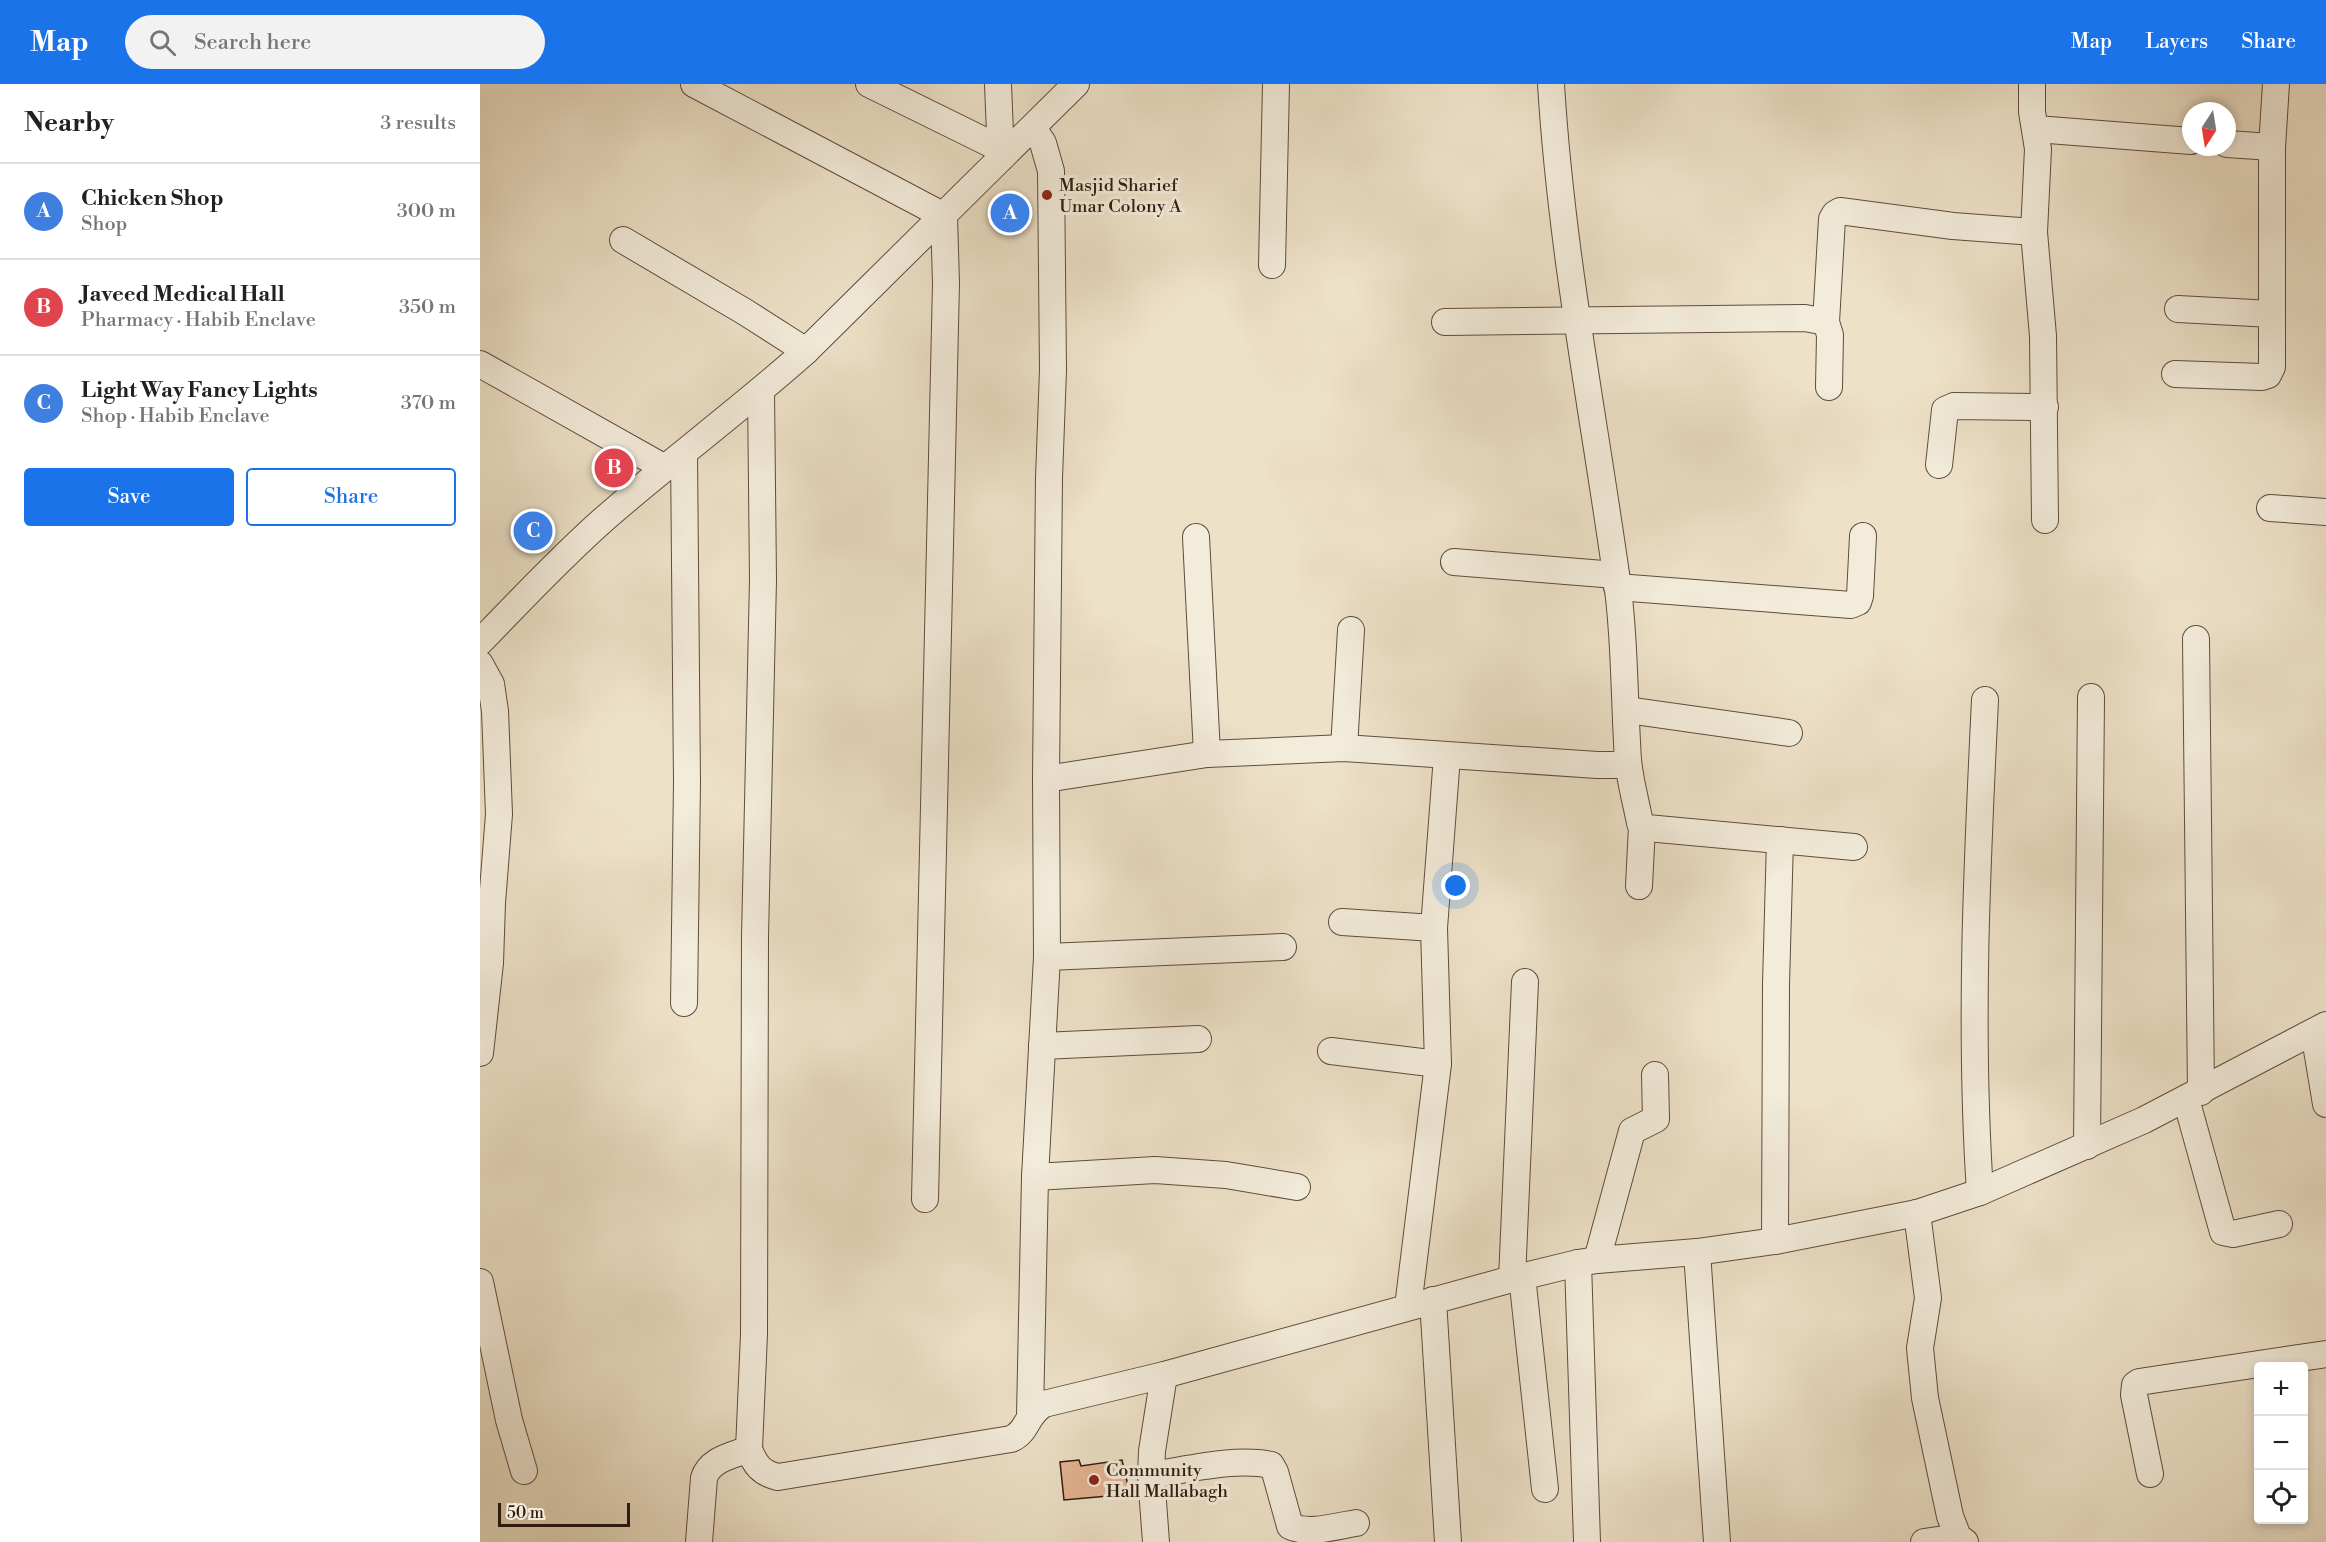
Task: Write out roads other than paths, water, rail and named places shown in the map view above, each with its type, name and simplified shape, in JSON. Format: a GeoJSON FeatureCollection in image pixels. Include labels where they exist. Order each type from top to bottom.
{"type":"FeatureCollection","features":[{"type":"Feature","properties":{"kind":"street"},"geometry":{"type":"LineString","coordinates":[[694,84],[944,216]]}},
{"type":"Feature","properties":{"kind":"street"},"geometry":{"type":"LineString","coordinates":[[869,84],[1001,153]]}},
{"type":"Feature","properties":{"kind":"street"},"geometry":{"type":"LineString","coordinates":[[998,84],[1001,153]]}},
{"type":"Feature","properties":{"kind":"street"},"geometry":{"type":"LineString","coordinates":[[480,642],[601,522],[761,391],[806,351],[944,216],[1001,153],[1033,128],[1076,84]]}},
{"type":"Feature","properties":{"kind":"street"},"geometry":{"type":"LineString","coordinates":[[1272,265],[1276,84]]}},
{"type":"Feature","properties":{"kind":"street"},"geometry":{"type":"LineString","coordinates":[[1551,84],[1555,150],[1577,321],[1617,581],[1627,710],[1628,762],[1642,826],[1639,886]]}},
{"type":"Feature","properties":{"kind":"street"},"geometry":{"type":"LineString","coordinates":[[2032,84],[2032,112],[2038,149],[2034,232],[2043,336],[2045,520]]}},
{"type":"Feature","properties":{"kind":"street"},"geometry":{"type":"LineString","coordinates":[[2175,374],[2262,377],[2268,375],[2272,367],[2272,147],[2276,84]]}},
{"type":"Feature","properties":{"kind":"street"},"geometry":{"type":"LineString","coordinates":[[761,391],[763,580],[755,937],[754,1334],[748,1449],[755,1465],[767,1475],[778,1477],[1011,1439],[1024,1430],[1030,1414],[1035,1177],[1047,957],[1049,478],[1053,370],[1052,171],[1043,143],[1033,128]]}},
{"type":"Feature","properties":{"kind":"street"},"geometry":{"type":"LineString","coordinates":[[2036,129],[2182,140]]}},
{"type":"Feature","properties":{"kind":"street"},"geometry":{"type":"LineString","coordinates":[[2236,145],[2272,147]]}},
{"type":"Feature","properties":{"kind":"street"},"geometry":{"type":"LineString","coordinates":[[1829,387],[1830,335],[1826,322],[1834,214],[1840,211],[1953,226],[2034,232]]}},
{"type":"Feature","properties":{"kind":"street"},"geometry":{"type":"LineString","coordinates":[[925,1199],[946,283],[944,216]]}},
{"type":"Feature","properties":{"kind":"street"},"geometry":{"type":"LineString","coordinates":[[623,240],[746,312],[806,351]]}},
{"type":"Feature","properties":{"kind":"street"},"geometry":{"type":"LineString","coordinates":[[2178,309],[2272,314]]}},
{"type":"Feature","properties":{"kind":"street"},"geometry":{"type":"LineString","coordinates":[[1445,322],[1805,318],[1826,322]]}},
{"type":"Feature","properties":{"kind":"street"},"geometry":{"type":"LineString","coordinates":[[480,364],[675,461]]}},
{"type":"Feature","properties":{"kind":"street"},"geometry":{"type":"LineString","coordinates":[[1939,465],[1944,410],[1954,406],[2045,407]]}},
{"type":"Feature","properties":{"kind":"street"},"geometry":{"type":"LineString","coordinates":[[675,461],[687,782],[684,1004]]}},
{"type":"Feature","properties":{"kind":"street"},"geometry":{"type":"LineString","coordinates":[[2270,508],[2326,512]]}},
{"type":"Feature","properties":{"kind":"street"},"geometry":{"type":"LineString","coordinates":[[1454,561],[1617,581],[1851,605],[1857,602],[1860,596],[1863,536]]}},
{"type":"Feature","properties":{"kind":"street"},"geometry":{"type":"LineString","coordinates":[[1196,537],[1207,754]]}},
{"type":"Feature","properties":{"kind":"street"},"geometry":{"type":"LineString","coordinates":[[1344,748],[1351,630]]}},
{"type":"Feature","properties":{"kind":"street"},"geometry":{"type":"LineString","coordinates":[[2196,639],[2194,1096],[2223,1232],[2233,1233],[2279,1224]]}},
{"type":"Feature","properties":{"kind":"street"},"geometry":{"type":"LineString","coordinates":[[480,664],[492,684],[499,797],[499,831],[492,903],[490,963],[480,1053]]}},
{"type":"Feature","properties":{"kind":"street"},"geometry":{"type":"LineString","coordinates":[[2088,1146],[2091,697]]}},
{"type":"Feature","properties":{"kind":"street"},"geometry":{"type":"LineString","coordinates":[[1980,1192],[1976,1133],[1974,974],[1985,700]]}},
{"type":"Feature","properties":{"kind":"street"},"geometry":{"type":"LineString","coordinates":[[1627,710],[1789,733]]}},
{"type":"Feature","properties":{"kind":"street"},"geometry":{"type":"LineString","coordinates":[[1046,779],[1207,754],[1344,748],[1597,765],[1616,765],[1628,762]]}},
{"type":"Feature","properties":{"kind":"street"},"geometry":{"type":"LineString","coordinates":[[1408,1307],[1438,1064],[1434,928],[1447,756]]}},
{"type":"Feature","properties":{"kind":"street"},"geometry":{"type":"LineString","coordinates":[[1642,826],[1854,847]]}},
{"type":"Feature","properties":{"kind":"street"},"geometry":{"type":"LineString","coordinates":[[1775,1240],[1776,984],[1780,840]]}},
{"type":"Feature","properties":{"kind":"street"},"geometry":{"type":"LineString","coordinates":[[1342,922],[1434,928]]}},
{"type":"Feature","properties":{"kind":"street"},"geometry":{"type":"LineString","coordinates":[[1047,957],[1283,947]]}},
{"type":"Feature","properties":{"kind":"street"},"geometry":{"type":"LineString","coordinates":[[1525,982],[1517,1277],[1545,1489]]}},
{"type":"Feature","properties":{"kind":"street"},"geometry":{"type":"LineString","coordinates":[[1030,1414],[1044,1404],[1164,1375],[1517,1277],[1587,1262],[1697,1252],[1775,1240],[1917,1213],[1980,1192],[2088,1146],[2194,1096],[2320,1029],[2326,1104]]}},
{"type":"Feature","properties":{"kind":"street"},"geometry":{"type":"LineString","coordinates":[[1042,1046],[1198,1039]]}},
{"type":"Feature","properties":{"kind":"street"},"geometry":{"type":"LineString","coordinates":[[1331,1052],[1438,1064]]}},
{"type":"Feature","properties":{"kind":"street"},"geometry":{"type":"LineString","coordinates":[[1587,1542],[1587,1262],[1632,1131],[1656,1119],[1655,1075]]}},
{"type":"Feature","properties":{"kind":"street"},"geometry":{"type":"LineString","coordinates":[[1035,1177],[1155,1170],[1226,1175],[1297,1187]]}},
{"type":"Feature","properties":{"kind":"street"},"geometry":{"type":"LineString","coordinates":[[1917,1213],[1928,1298],[1922,1331],[1920,1365],[1943,1488],[1950,1516],[1961,1539],[1924,1542]]}},
{"type":"Feature","properties":{"kind":"street"},"geometry":{"type":"LineString","coordinates":[[1697,1252],[1717,1542]]}},
{"type":"Feature","properties":{"kind":"street"},"geometry":{"type":"LineString","coordinates":[[480,1282],[509,1420],[524,1471]]}},
{"type":"Feature","properties":{"kind":"street"},"geometry":{"type":"LineString","coordinates":[[1433,1300],[1448,1542]]}},
{"type":"Feature","properties":{"kind":"street"},"geometry":{"type":"LineString","coordinates":[[2150,1474],[2134,1395],[2135,1385],[2139,1382],[2326,1354]]}},
{"type":"Feature","properties":{"kind":"street"},"geometry":{"type":"LineString","coordinates":[[1156,1542],[1151,1475],[1152,1451],[1164,1375]]}},
{"type":"Feature","properties":{"kind":"street"},"geometry":{"type":"LineString","coordinates":[[699,1542],[707,1469],[714,1463],[748,1449]]}},
{"type":"Feature","properties":{"kind":"street"},"geometry":{"type":"LineString","coordinates":[[1151,1475],[1259,1462],[1270,1465],[1275,1472],[1290,1526],[1297,1530],[1356,1523]]}},
{"type":"Feature","properties":{"kind":"place","name":"Masjid Sharief Umar Colony A"},"geometry":{"type":"Point","coordinates":[1047,195]}},
{"type":"Feature","properties":{"kind":"place","name":"Chicken Shop"},"geometry":{"type":"Point","coordinates":[1010,213]}},
{"type":"Feature","properties":{"kind":"place","name":"Javeed Medical Hall"},"geometry":{"type":"Point","coordinates":[614,468]}},
{"type":"Feature","properties":{"kind":"place","name":"Light Way Fancy Lights"},"geometry":{"type":"Point","coordinates":[533,531]}},
{"type":"Feature","properties":{"kind":"place","name":"Community Hall Mallabagh"},"geometry":{"type":"Point","coordinates":[1094,1480]}}]}
